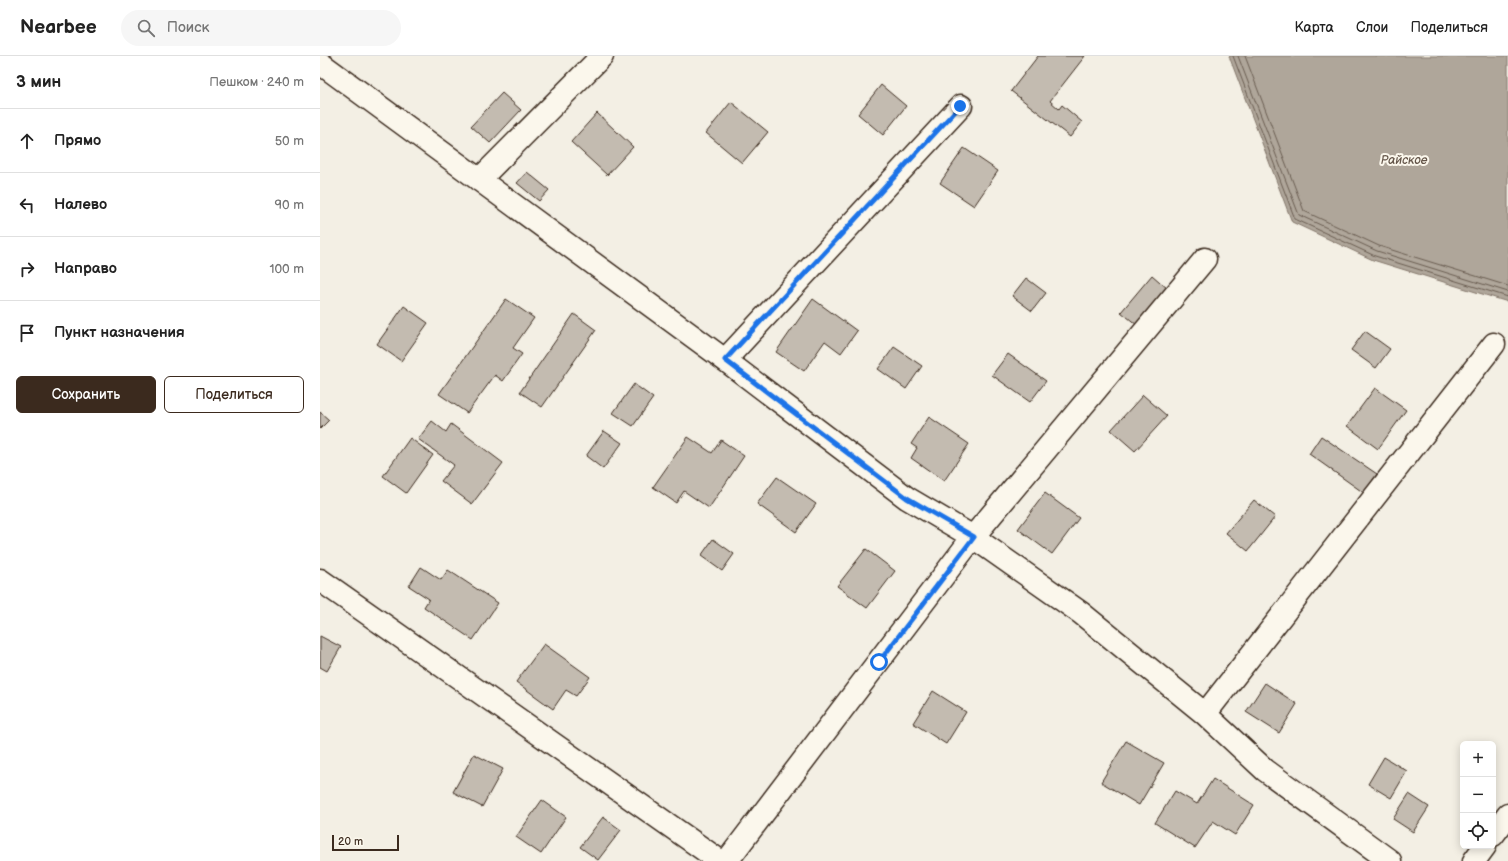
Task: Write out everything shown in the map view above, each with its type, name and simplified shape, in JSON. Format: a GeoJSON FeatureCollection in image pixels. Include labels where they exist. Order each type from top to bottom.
{"type":"FeatureCollection","features":[{"type":"Feature","properties":{"kind":"street"},"geometry":{"type":"LineString","coordinates":[[479,180],[602,56]]}},
{"type":"Feature","properties":{"kind":"street"},"geometry":{"type":"LineString","coordinates":[[320,63],[725,360],[907,498],[974,537],[1081,613],[1205,714],[1265,770],[1390,861]]}},
{"type":"Feature","properties":{"kind":"street"},"geometry":{"type":"LineString","coordinates":[[725,360],[960,106]]}},
{"type":"Feature","properties":{"kind":"street"},"geometry":{"type":"LineString","coordinates":[[727,861],[974,537],[1205,259]]}},
{"type":"Feature","properties":{"kind":"street"},"geometry":{"type":"LineString","coordinates":[[1205,714],[1494,344]]}},
{"type":"Feature","properties":{"kind":"street"},"geometry":{"type":"LineString","coordinates":[[320,580],[720,861]]}},
{"type":"Feature","properties":{"kind":"street"},"geometry":{"type":"LineString","coordinates":[[1496,831],[1508,815]]}},
{"type":"Feature","properties":{"kind":"street"},"geometry":{"type":"LineString","coordinates":[[1474,861],[1483,849]]}},
{"type":"Feature","properties":{"kind":"water","name":"Райское"},"geometry":{"type":"Polygon","coordinates":[[[1229,56],[1508,56],[1508,302],[1373,260],[1292,222],[1229,56]]]}},
{"type":"Feature","properties":{"kind":"building"},"geometry":{"type":"Polygon","coordinates":[[[1038,56],[1085,56],[1050,101],[1059,109],[1062,105],[1082,122],[1070,137],[1011,91],[1038,56]]]}},
{"type":"Feature","properties":{"kind":"building"},"geometry":{"type":"Polygon","coordinates":[[[881,85],[906,106],[883,135],[858,114],[881,85]]]}},
{"type":"Feature","properties":{"kind":"building"},"geometry":{"type":"Polygon","coordinates":[[[502,93],[521,110],[490,143],[471,126],[502,93]]]}},
{"type":"Feature","properties":{"kind":"building"},"geometry":{"type":"Polygon","coordinates":[[[731,102],[768,132],[742,163],[706,133],[731,102]]]}},
{"type":"Feature","properties":{"kind":"building"},"geometry":{"type":"Polygon","coordinates":[[[597,113],[633,147],[607,175],[571,142],[597,113]]]}},
{"type":"Feature","properties":{"kind":"building"},"geometry":{"type":"Polygon","coordinates":[[[964,148],[998,171],[974,206],[940,183],[964,148]]]}},
{"type":"Feature","properties":{"kind":"building"},"geometry":{"type":"Polygon","coordinates":[[[527,172],[549,190],[539,201],[517,183],[527,172]]]}},
{"type":"Feature","properties":{"kind":"building"},"geometry":{"type":"Polygon","coordinates":[[[1152,275],[1168,289],[1137,325],[1121,312],[1152,275]]]}},
{"type":"Feature","properties":{"kind":"building"},"geometry":{"type":"Polygon","coordinates":[[[1026,278],[1046,293],[1032,311],[1012,296],[1026,278]]]}},
{"type":"Feature","properties":{"kind":"building"},"geometry":{"type":"Polygon","coordinates":[[[506,299],[534,318],[513,348],[522,354],[503,381],[495,375],[467,413],[439,394],[506,299]]]}},
{"type":"Feature","properties":{"kind":"building"},"geometry":{"type":"Polygon","coordinates":[[[813,299],[857,331],[841,353],[825,341],[804,371],[776,352],[813,299]]]}},
{"type":"Feature","properties":{"kind":"building"},"geometry":{"type":"Polygon","coordinates":[[[404,306],[428,323],[401,361],[377,344],[404,306]]]}},
{"type":"Feature","properties":{"kind":"building"},"geometry":{"type":"Polygon","coordinates":[[[574,314],[596,330],[542,407],[520,392],[574,314]]]}},
{"type":"Feature","properties":{"kind":"building"},"geometry":{"type":"Polygon","coordinates":[[[1365,331],[1390,349],[1376,368],[1351,350],[1365,331]]]}},
{"type":"Feature","properties":{"kind":"building"},"geometry":{"type":"Polygon","coordinates":[[[894,347],[922,366],[906,389],[878,369],[894,347]]]}},
{"type":"Feature","properties":{"kind":"building"},"geometry":{"type":"Polygon","coordinates":[[[1008,354],[1046,381],[1030,402],[992,375],[1008,354]]]}},
{"type":"Feature","properties":{"kind":"building"},"geometry":{"type":"Polygon","coordinates":[[[634,384],[653,398],[633,426],[613,413],[634,384]]]}},
{"type":"Feature","properties":{"kind":"building"},"geometry":{"type":"Polygon","coordinates":[[[1375,388],[1406,410],[1378,449],[1347,426],[1375,388]]]}},
{"type":"Feature","properties":{"kind":"building"},"geometry":{"type":"Polygon","coordinates":[[[1143,395],[1167,416],[1135,451],[1111,430],[1143,395]]]}},
{"type":"Feature","properties":{"kind":"building"},"geometry":{"type":"Polygon","coordinates":[[[320,412],[329,420],[320,429],[320,412]]]}},
{"type":"Feature","properties":{"kind":"building"},"geometry":{"type":"Polygon","coordinates":[[[929,417],[969,444],[944,481],[911,458],[917,448],[911,444],[929,417]]]}},
{"type":"Feature","properties":{"kind":"building"},"geometry":{"type":"Polygon","coordinates":[[[432,421],[446,432],[451,424],[503,463],[472,504],[441,481],[454,465],[418,439],[432,421]]]}},
{"type":"Feature","properties":{"kind":"building"},"geometry":{"type":"Polygon","coordinates":[[[604,431],[622,443],[603,469],[586,456],[604,431]]]}},
{"type":"Feature","properties":{"kind":"building"},"geometry":{"type":"Polygon","coordinates":[[[1321,436],[1377,474],[1364,493],[1309,454],[1321,436]]]}},
{"type":"Feature","properties":{"kind":"building"},"geometry":{"type":"Polygon","coordinates":[[[688,437],[712,453],[721,440],[744,456],[709,508],[684,491],[676,503],[653,487],[688,437]]]}},
{"type":"Feature","properties":{"kind":"building"},"geometry":{"type":"Polygon","coordinates":[[[410,438],[433,455],[406,493],[383,476],[410,438]]]}},
{"type":"Feature","properties":{"kind":"building"},"geometry":{"type":"Polygon","coordinates":[[[777,477],[816,504],[796,532],[757,504],[777,477]]]}},
{"type":"Feature","properties":{"kind":"building"},"geometry":{"type":"Polygon","coordinates":[[[1045,493],[1079,518],[1052,554],[1018,529],[1045,493]]]}},
{"type":"Feature","properties":{"kind":"building"},"geometry":{"type":"Polygon","coordinates":[[[1254,500],[1275,517],[1248,551],[1226,533],[1254,500]]]}},
{"type":"Feature","properties":{"kind":"building"},"geometry":{"type":"Polygon","coordinates":[[[713,539],[734,554],[722,571],[701,556],[713,539]]]}},
{"type":"Feature","properties":{"kind":"building"},"geometry":{"type":"Polygon","coordinates":[[[866,549],[895,571],[867,608],[837,586],[866,549]]]}},
{"type":"Feature","properties":{"kind":"building"},"geometry":{"type":"Polygon","coordinates":[[[421,567],[441,580],[448,570],[498,603],[473,640],[424,607],[429,599],[409,586],[421,567]]]}},
{"type":"Feature","properties":{"kind":"building"},"geometry":{"type":"Polygon","coordinates":[[[320,636],[341,647],[327,671],[320,667],[320,636]]]}},
{"type":"Feature","properties":{"kind":"building"},"geometry":{"type":"Polygon","coordinates":[[[544,644],[590,677],[576,696],[566,690],[553,709],[516,682],[544,644]]]}},
{"type":"Feature","properties":{"kind":"building"},"geometry":{"type":"Polygon","coordinates":[[[1265,683],[1297,704],[1279,733],[1246,712],[1265,683]]]}},
{"type":"Feature","properties":{"kind":"building"},"geometry":{"type":"Polygon","coordinates":[[[933,691],[966,712],[946,744],[913,723],[933,691]]]}},
{"type":"Feature","properties":{"kind":"building"},"geometry":{"type":"Polygon","coordinates":[[[1126,741],[1164,763],[1139,805],[1101,782],[1126,741]]]}},
{"type":"Feature","properties":{"kind":"building"},"geometry":{"type":"Polygon","coordinates":[[[474,754],[503,769],[482,807],[453,792],[474,754]]]}},
{"type":"Feature","properties":{"kind":"building"},"geometry":{"type":"Polygon","coordinates":[[[1384,757],[1407,771],[1391,798],[1368,784],[1384,757]]]}},
{"type":"Feature","properties":{"kind":"building"},"geometry":{"type":"Polygon","coordinates":[[[1213,779],[1254,805],[1235,835],[1213,821],[1195,848],[1155,823],[1175,791],[1197,804],[1213,779]]]}},
{"type":"Feature","properties":{"kind":"building"},"geometry":{"type":"Polygon","coordinates":[[[1409,794],[1429,807],[1413,832],[1393,819],[1409,794]]]}},
{"type":"Feature","properties":{"kind":"building"},"geometry":{"type":"Polygon","coordinates":[[[542,800],[566,817],[541,854],[516,837],[542,800]]]}},
{"type":"Feature","properties":{"kind":"building"},"geometry":{"type":"Polygon","coordinates":[[[603,817],[621,830],[598,860],[580,847],[603,817]]]}},
{"type":"Feature","properties":{"kind":"route"},"geometry":{"type":"LineString","coordinates":[[879,662],[974,537],[907,498],[725,360],[960,106]]}}]}
